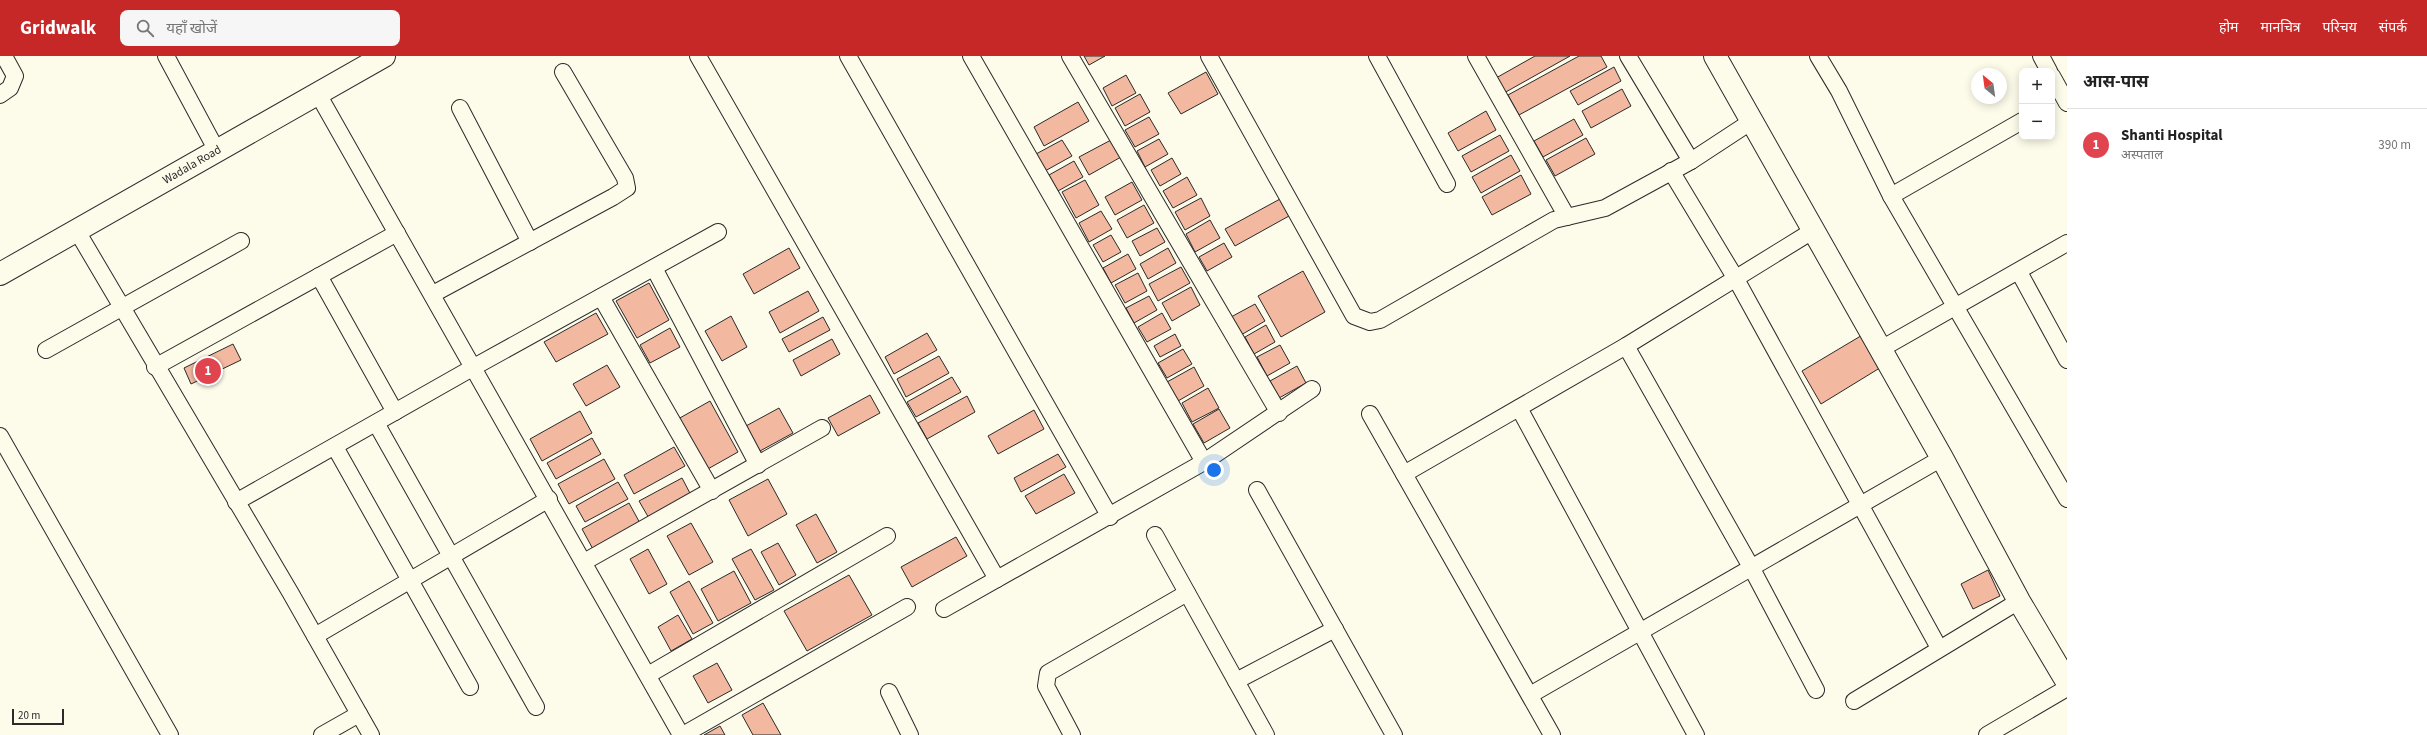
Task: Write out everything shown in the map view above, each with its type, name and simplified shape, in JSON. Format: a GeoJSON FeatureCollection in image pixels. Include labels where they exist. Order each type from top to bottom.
{"type":"FeatureCollection","features":[{"type":"Feature","properties":{"kind":"street"},"geometry":{"type":"LineString","coordinates":[[0,95],[10,88],[15,76],[4,56]]}},
{"type":"Feature","properties":{"kind":"street"},"geometry":{"type":"LineString","coordinates":[[166,56],[217,151]]}},
{"type":"Feature","properties":{"kind":"street"},"geometry":{"type":"LineString","coordinates":[[698,56],[997,579]]}},
{"type":"Feature","properties":{"kind":"street"},"geometry":{"type":"LineString","coordinates":[[848,56],[1110,517]]}},
{"type":"Feature","properties":{"kind":"street"},"geometry":{"type":"LineString","coordinates":[[972,56],[1204,462]]}},
{"type":"Feature","properties":{"kind":"street"},"geometry":{"type":"LineString","coordinates":[[1070,56],[1174,231],[1279,413]]}},
{"type":"Feature","properties":{"kind":"street"},"geometry":{"type":"LineString","coordinates":[[1209,56],[1354,316],[1370,322],[1380,320],[1554,220],[1605,208],[1671,172],[1752,121]]}},
{"type":"Feature","properties":{"kind":"street"},"geometry":{"type":"LineString","coordinates":[[1377,56],[1447,184]]}},
{"type":"Feature","properties":{"kind":"street"},"geometry":{"type":"LineString","coordinates":[[1476,56],[1567,217]]}},
{"type":"Feature","properties":{"kind":"street"},"geometry":{"type":"LineString","coordinates":[[1628,56],[1691,160]]}},
{"type":"Feature","properties":{"kind":"street"},"geometry":{"type":"LineString","coordinates":[[1715,56],[1942,458],[2019,601],[2067,682]]}},
{"type":"Feature","properties":{"kind":"street"},"geometry":{"type":"LineString","coordinates":[[1818,56],[1891,196],[2067,499]]}},
{"type":"Feature","properties":{"kind":"street"},"geometry":{"type":"LineString","coordinates":[[2041,56],[2047,68]]}},
{"type":"Feature","properties":{"kind":"street","name":"Wadala Road"},"geometry":{"type":"LineString","coordinates":[[0,274],[318,94],[375,58]]}},
{"type":"Feature","properties":{"kind":"street"},"geometry":{"type":"LineString","coordinates":[[433,294],[613,198],[627,188],[625,178],[563,72]]}},
{"type":"Feature","properties":{"kind":"street"},"geometry":{"type":"LineString","coordinates":[[2055,84],[2061,101]]}},
{"type":"Feature","properties":{"kind":"street"},"geometry":{"type":"LineString","coordinates":[[318,94],[433,294],[682,735],[907,607]]}},
{"type":"Feature","properties":{"kind":"street"},"geometry":{"type":"LineString","coordinates":[[460,108],[530,242]]}},
{"type":"Feature","properties":{"kind":"street"},"geometry":{"type":"LineString","coordinates":[[1891,196],[2019,123]]}},
{"type":"Feature","properties":{"kind":"street"},"geometry":{"type":"LineString","coordinates":[[1671,172],[1736,279],[1862,504],[1940,648]]}},
{"type":"Feature","properties":{"kind":"street"},"geometry":{"type":"LineString","coordinates":[[1404,474],[1626,346],[1814,230]]}},
{"type":"Feature","properties":{"kind":"street"},"geometry":{"type":"LineString","coordinates":[[76,231],[315,636],[371,735]]}},
{"type":"Feature","properties":{"kind":"street"},"geometry":{"type":"LineString","coordinates":[[236,502],[336,447],[474,367],[718,232]]}},
{"type":"Feature","properties":{"kind":"street"},"geometry":{"type":"LineString","coordinates":[[155,367],[397,233]]}},
{"type":"Feature","properties":{"kind":"street"},"geometry":{"type":"LineString","coordinates":[[46,350],[122,309],[241,241]]}},
{"type":"Feature","properties":{"kind":"street"},"geometry":{"type":"LineString","coordinates":[[1881,350],[2067,244]]}},
{"type":"Feature","properties":{"kind":"street"},"geometry":{"type":"LineString","coordinates":[[654,268],[758,465]]}},
{"type":"Feature","properties":{"kind":"street"},"geometry":{"type":"LineString","coordinates":[[2019,272],[2067,360]]}},
{"type":"Feature","properties":{"kind":"street"},"geometry":{"type":"LineString","coordinates":[[319,276],[395,412]]}},
{"type":"Feature","properties":{"kind":"street"},"geometry":{"type":"LineString","coordinates":[[601,297],[712,491]]}},
{"type":"Feature","properties":{"kind":"street"},"geometry":{"type":"LineString","coordinates":[[1626,346],[1751,567],[1816,690]]}},
{"type":"Feature","properties":{"kind":"street"},"geometry":{"type":"LineString","coordinates":[[944,609],[1110,517],[1204,462],[1279,413],[1312,389]]}},
{"type":"Feature","properties":{"kind":"street"},"geometry":{"type":"LineString","coordinates":[[1520,408],[1696,735]]}},
{"type":"Feature","properties":{"kind":"street"},"geometry":{"type":"LineString","coordinates":[[1370,414],[1552,735]]}},
{"type":"Feature","properties":{"kind":"street"},"geometry":{"type":"LineString","coordinates":[[376,423],[536,707]]}},
{"type":"Feature","properties":{"kind":"street"},"geometry":{"type":"LineString","coordinates":[[584,562],[822,428]]}},
{"type":"Feature","properties":{"kind":"street"},"geometry":{"type":"LineString","coordinates":[[0,436],[170,735]]}},
{"type":"Feature","properties":{"kind":"street"},"geometry":{"type":"LineString","coordinates":[[336,447],[470,687]]}},
{"type":"Feature","properties":{"kind":"street"},"geometry":{"type":"LineString","coordinates":[[1530,695],[1942,458]]}},
{"type":"Feature","properties":{"kind":"street"},"geometry":{"type":"LineString","coordinates":[[1257,490],[1394,735]]}},
{"type":"Feature","properties":{"kind":"street"},"geometry":{"type":"LineString","coordinates":[[315,636],[549,499]]}},
{"type":"Feature","properties":{"kind":"street"},"geometry":{"type":"LineString","coordinates":[[1155,535],[1266,735]]}},
{"type":"Feature","properties":{"kind":"street"},"geometry":{"type":"LineString","coordinates":[[648,675],[887,536]]}},
{"type":"Feature","properties":{"kind":"street"},"geometry":{"type":"LineString","coordinates":[[1072,735],[1046,686],[1048,673],[1187,593]]}},
{"type":"Feature","properties":{"kind":"street"},"geometry":{"type":"LineString","coordinates":[[1854,701],[2019,601]]}},
{"type":"Feature","properties":{"kind":"street"},"geometry":{"type":"LineString","coordinates":[[1236,681],[1334,629]]}},
{"type":"Feature","properties":{"kind":"street"},"geometry":{"type":"LineString","coordinates":[[1987,735],[2067,688]]}},
{"type":"Feature","properties":{"kind":"street"},"geometry":{"type":"LineString","coordinates":[[888,692],[910,735]]}},
{"type":"Feature","properties":{"kind":"street"},"geometry":{"type":"LineString","coordinates":[[322,735],[359,714]]}},
{"type":"Feature","properties":{"kind":"building"},"geometry":{"type":"Polygon","coordinates":[[[1084,56],[1105,56],[1089,65],[1084,56]]]}},
{"type":"Feature","properties":{"kind":"building"},"geometry":{"type":"Polygon","coordinates":[[[1535,56],[1570,56],[1504,93],[1496,78],[1535,56]]]}},
{"type":"Feature","properties":{"kind":"building"},"geometry":{"type":"Polygon","coordinates":[[[1579,56],[1601,56],[1607,67],[1519,115],[1508,95],[1579,56]]]}},
{"type":"Feature","properties":{"kind":"building"},"geometry":{"type":"Polygon","coordinates":[[[1614,67],[1621,81],[1578,105],[1570,91],[1614,67]]]}},
{"type":"Feature","properties":{"kind":"building"},"geometry":{"type":"Polygon","coordinates":[[[1206,72],[1218,94],[1181,114],[1168,93],[1206,72]]]}},
{"type":"Feature","properties":{"kind":"building"},"geometry":{"type":"Polygon","coordinates":[[[1126,75],[1136,93],[1112,106],[1103,88],[1126,75]]]}},
{"type":"Feature","properties":{"kind":"building"},"geometry":{"type":"Polygon","coordinates":[[[1622,89],[1631,106],[1591,128],[1582,111],[1622,89]]]}},
{"type":"Feature","properties":{"kind":"building"},"geometry":{"type":"Polygon","coordinates":[[[1140,94],[1150,112],[1125,126],[1115,108],[1140,94]]]}},
{"type":"Feature","properties":{"kind":"building"},"geometry":{"type":"Polygon","coordinates":[[[1078,102],[1089,121],[1044,146],[1034,127],[1078,102]]]}},
{"type":"Feature","properties":{"kind":"building"},"geometry":{"type":"Polygon","coordinates":[[[1486,111],[1496,130],[1458,151],[1448,133],[1486,111]]]}},
{"type":"Feature","properties":{"kind":"building"},"geometry":{"type":"Polygon","coordinates":[[[1149,117],[1159,134],[1135,147],[1125,130],[1149,117]]]}},
{"type":"Feature","properties":{"kind":"building"},"geometry":{"type":"Polygon","coordinates":[[[1574,119],[1583,135],[1543,157],[1534,141],[1574,119]]]}},
{"type":"Feature","properties":{"kind":"building"},"geometry":{"type":"Polygon","coordinates":[[[1500,135],[1509,151],[1471,172],[1462,156],[1500,135]]]}},
{"type":"Feature","properties":{"kind":"building"},"geometry":{"type":"Polygon","coordinates":[[[1586,138],[1595,154],[1555,176],[1546,160],[1586,138]]]}},
{"type":"Feature","properties":{"kind":"building"},"geometry":{"type":"Polygon","coordinates":[[[1159,139],[1168,154],[1145,167],[1137,151],[1159,139]]]}},
{"type":"Feature","properties":{"kind":"building"},"geometry":{"type":"Polygon","coordinates":[[[1062,140],[1072,156],[1045,171],[1036,154],[1062,140]]]}},
{"type":"Feature","properties":{"kind":"building"},"geometry":{"type":"Polygon","coordinates":[[[1111,140],[1121,157],[1089,175],[1079,157],[1111,140]]]}},
{"type":"Feature","properties":{"kind":"building"},"geometry":{"type":"Polygon","coordinates":[[[1511,155],[1520,171],[1481,193],[1472,177],[1511,155]]]}},
{"type":"Feature","properties":{"kind":"building"},"geometry":{"type":"Polygon","coordinates":[[[1172,158],[1181,174],[1160,186],[1151,170],[1172,158]]]}},
{"type":"Feature","properties":{"kind":"building"},"geometry":{"type":"Polygon","coordinates":[[[1074,161],[1083,177],[1058,191],[1049,175],[1074,161]]]}},
{"type":"Feature","properties":{"kind":"building"},"geometry":{"type":"Polygon","coordinates":[[[1521,175],[1531,194],[1492,215],[1482,197],[1521,175]]]}},
{"type":"Feature","properties":{"kind":"building"},"geometry":{"type":"Polygon","coordinates":[[[1187,177],[1197,195],[1173,208],[1163,191],[1187,177]]]}},
{"type":"Feature","properties":{"kind":"building"},"geometry":{"type":"Polygon","coordinates":[[[1085,180],[1099,205],[1076,218],[1062,192],[1085,180]]]}},
{"type":"Feature","properties":{"kind":"building"},"geometry":{"type":"Polygon","coordinates":[[[1132,182],[1142,200],[1115,215],[1105,197],[1132,182]]]}},
{"type":"Feature","properties":{"kind":"building"},"geometry":{"type":"Polygon","coordinates":[[[1201,198],[1210,216],[1185,230],[1175,212],[1201,198]]]}},
{"type":"Feature","properties":{"kind":"building"},"geometry":{"type":"Polygon","coordinates":[[[1280,199],[1289,216],[1235,246],[1225,229],[1280,199]]]}},
{"type":"Feature","properties":{"kind":"building"},"geometry":{"type":"Polygon","coordinates":[[[1144,205],[1154,223],[1127,238],[1117,220],[1144,205]]]}},
{"type":"Feature","properties":{"kind":"building"},"geometry":{"type":"Polygon","coordinates":[[[1101,211],[1112,229],[1089,242],[1079,223],[1101,211]]]}},
{"type":"Feature","properties":{"kind":"building"},"geometry":{"type":"Polygon","coordinates":[[[1210,220],[1220,238],[1195,252],[1186,234],[1210,220]]]}},
{"type":"Feature","properties":{"kind":"building"},"geometry":{"type":"Polygon","coordinates":[[[1157,228],[1165,242],[1140,256],[1132,241],[1157,228]]]}},
{"type":"Feature","properties":{"kind":"building"},"geometry":{"type":"Polygon","coordinates":[[[1111,235],[1121,252],[1103,262],[1093,245],[1111,235]]]}},
{"type":"Feature","properties":{"kind":"building"},"geometry":{"type":"Polygon","coordinates":[[[1224,243],[1232,257],[1207,271],[1199,257],[1224,243]]]}},
{"type":"Feature","properties":{"kind":"building"},"geometry":{"type":"Polygon","coordinates":[[[789,248],[800,268],[754,294],[743,274],[789,248]]]}},
{"type":"Feature","properties":{"kind":"building"},"geometry":{"type":"Polygon","coordinates":[[[1168,248],[1176,263],[1148,279],[1140,264],[1168,248]]]}},
{"type":"Feature","properties":{"kind":"building"},"geometry":{"type":"Polygon","coordinates":[[[1128,254],[1136,269],[1111,283],[1103,268],[1128,254]]]}},
{"type":"Feature","properties":{"kind":"building"},"geometry":{"type":"Polygon","coordinates":[[[1181,267],[1190,283],[1158,301],[1149,284],[1181,267]]]}},
{"type":"Feature","properties":{"kind":"building"},"geometry":{"type":"Polygon","coordinates":[[[1303,271],[1325,312],[1281,337],[1258,296],[1303,271]]]}},
{"type":"Feature","properties":{"kind":"building"},"geometry":{"type":"Polygon","coordinates":[[[1138,273],[1147,291],[1125,303],[1115,285],[1138,273]]]}},
{"type":"Feature","properties":{"kind":"building"},"geometry":{"type":"Polygon","coordinates":[[[649,283],[669,320],[637,338],[616,301],[649,283]]]}},
{"type":"Feature","properties":{"kind":"building"},"geometry":{"type":"Polygon","coordinates":[[[1191,287],[1200,305],[1172,321],[1162,303],[1191,287]]]}},
{"type":"Feature","properties":{"kind":"building"},"geometry":{"type":"Polygon","coordinates":[[[808,291],[819,311],[780,333],[769,312],[808,291]]]}},
{"type":"Feature","properties":{"kind":"building"},"geometry":{"type":"Polygon","coordinates":[[[1149,296],[1157,310],[1134,323],[1126,308],[1149,296]]]}},
{"type":"Feature","properties":{"kind":"building"},"geometry":{"type":"Polygon","coordinates":[[[1255,304],[1265,321],[1241,335],[1231,317],[1255,304]]]}},
{"type":"Feature","properties":{"kind":"building"},"geometry":{"type":"Polygon","coordinates":[[[596,313],[608,334],[556,362],[544,342],[596,313]]]}},
{"type":"Feature","properties":{"kind":"building"},"geometry":{"type":"Polygon","coordinates":[[[1162,313],[1171,329],[1147,342],[1138,327],[1162,313]]]}},
{"type":"Feature","properties":{"kind":"building"},"geometry":{"type":"Polygon","coordinates":[[[731,316],[747,347],[722,361],[705,331],[731,316]]]}},
{"type":"Feature","properties":{"kind":"building"},"geometry":{"type":"Polygon","coordinates":[[[823,317],[830,330],[789,352],[782,339],[823,317]]]}},
{"type":"Feature","properties":{"kind":"building"},"geometry":{"type":"Polygon","coordinates":[[[1266,325],[1275,342],[1254,354],[1245,337],[1266,325]]]}},
{"type":"Feature","properties":{"kind":"building"},"geometry":{"type":"Polygon","coordinates":[[[670,328],[680,347],[650,363],[640,345],[670,328]]]}},
{"type":"Feature","properties":{"kind":"building"},"geometry":{"type":"Polygon","coordinates":[[[927,333],[937,350],[894,374],[885,357],[927,333]]]}},
{"type":"Feature","properties":{"kind":"building"},"geometry":{"type":"Polygon","coordinates":[[[1175,334],[1181,346],[1160,357],[1154,346],[1175,334]]]}},
{"type":"Feature","properties":{"kind":"building"},"geometry":{"type":"Polygon","coordinates":[[[1864,334],[1883,366],[1821,404],[1802,371],[1864,334]]]}},
{"type":"Feature","properties":{"kind":"building"},"geometry":{"type":"Polygon","coordinates":[[[832,339],[840,354],[801,376],[793,360],[832,339]]]}},
{"type":"Feature","properties":{"kind":"building"},"geometry":{"type":"Polygon","coordinates":[[[233,344],[241,360],[191,384],[184,368],[233,344]]]}},
{"type":"Feature","properties":{"kind":"building"},"geometry":{"type":"Polygon","coordinates":[[[1280,345],[1290,363],[1267,376],[1257,357],[1280,345]]]}},
{"type":"Feature","properties":{"kind":"building"},"geometry":{"type":"Polygon","coordinates":[[[1183,349],[1192,364],[1167,378],[1158,363],[1183,349]]]}},
{"type":"Feature","properties":{"kind":"building"},"geometry":{"type":"Polygon","coordinates":[[[939,356],[949,373],[906,397],[897,379],[939,356]]]}},
{"type":"Feature","properties":{"kind":"building"},"geometry":{"type":"Polygon","coordinates":[[[607,365],[620,387],[586,406],[573,384],[607,365]]]}},
{"type":"Feature","properties":{"kind":"building"},"geometry":{"type":"Polygon","coordinates":[[[1297,366],[1306,383],[1279,398],[1270,381],[1297,366]]]}},
{"type":"Feature","properties":{"kind":"building"},"geometry":{"type":"Polygon","coordinates":[[[1194,367],[1204,386],[1178,401],[1167,382],[1194,367]]]}},
{"type":"Feature","properties":{"kind":"building"},"geometry":{"type":"Polygon","coordinates":[[[952,377],[961,392],[916,417],[907,402],[952,377]]]}},
{"type":"Feature","properties":{"kind":"building"},"geometry":{"type":"Polygon","coordinates":[[[1208,388],[1219,408],[1192,422],[1182,403],[1208,388]]]}},
{"type":"Feature","properties":{"kind":"building"},"geometry":{"type":"Polygon","coordinates":[[[870,395],[880,413],[838,436],[828,418],[870,395]]]}},
{"type":"Feature","properties":{"kind":"building"},"geometry":{"type":"Polygon","coordinates":[[[967,396],[975,412],[927,439],[918,423],[967,396]]]}},
{"type":"Feature","properties":{"kind":"building"},"geometry":{"type":"Polygon","coordinates":[[[710,401],[738,452],[706,470],[678,419],[710,401]]]}},
{"type":"Feature","properties":{"kind":"building"},"geometry":{"type":"Polygon","coordinates":[[[779,408],[793,433],[760,451],[746,426],[779,408]]]}},
{"type":"Feature","properties":{"kind":"building"},"geometry":{"type":"Polygon","coordinates":[[[1219,409],[1230,428],[1204,443],[1193,424],[1219,409]]]}},
{"type":"Feature","properties":{"kind":"building"},"geometry":{"type":"Polygon","coordinates":[[[1034,410],[1044,429],[998,454],[988,436],[1034,410]]]}},
{"type":"Feature","properties":{"kind":"building"},"geometry":{"type":"Polygon","coordinates":[[[580,411],[592,433],[542,461],[530,439],[580,411]]]}},
{"type":"Feature","properties":{"kind":"building"},"geometry":{"type":"Polygon","coordinates":[[[592,438],[601,454],[556,479],[547,463],[592,438]]]}},
{"type":"Feature","properties":{"kind":"building"},"geometry":{"type":"Polygon","coordinates":[[[674,447],[685,466],[634,494],[624,475],[674,447]]]}},
{"type":"Feature","properties":{"kind":"building"},"geometry":{"type":"Polygon","coordinates":[[[1058,454],[1066,467],[1021,492],[1014,478],[1058,454]]]}},
{"type":"Feature","properties":{"kind":"building"},"geometry":{"type":"Polygon","coordinates":[[[604,459],[615,479],[569,504],[558,484],[604,459]]]}},
{"type":"Feature","properties":{"kind":"building"},"geometry":{"type":"Polygon","coordinates":[[[1064,474],[1075,493],[1036,514],[1025,496],[1064,474]]]}},
{"type":"Feature","properties":{"kind":"building"},"geometry":{"type":"Polygon","coordinates":[[[682,478],[692,497],[650,520],[639,501],[682,478]]]}},
{"type":"Feature","properties":{"kind":"building"},"geometry":{"type":"Polygon","coordinates":[[[768,479],[787,514],[748,536],[729,500],[768,479]]]}},
{"type":"Feature","properties":{"kind":"building"},"geometry":{"type":"Polygon","coordinates":[[[618,482],[628,499],[585,522],[576,506],[618,482]]]}},
{"type":"Feature","properties":{"kind":"building"},"geometry":{"type":"Polygon","coordinates":[[[629,503],[641,525],[594,551],[582,529],[629,503]]]}},
{"type":"Feature","properties":{"kind":"building"},"geometry":{"type":"Polygon","coordinates":[[[816,514],[837,552],[817,563],[796,525],[816,514]]]}},
{"type":"Feature","properties":{"kind":"building"},"geometry":{"type":"Polygon","coordinates":[[[691,523],[713,562],[689,575],[667,536],[691,523]]]}},
{"type":"Feature","properties":{"kind":"building"},"geometry":{"type":"Polygon","coordinates":[[[956,537],[967,556],[912,587],[901,567],[956,537]]]}},
{"type":"Feature","properties":{"kind":"building"},"geometry":{"type":"Polygon","coordinates":[[[778,543],[796,575],[779,585],[761,552],[778,543]]]}},
{"type":"Feature","properties":{"kind":"building"},"geometry":{"type":"Polygon","coordinates":[[[648,549],[667,584],[649,594],[630,559],[648,549]]]}},
{"type":"Feature","properties":{"kind":"building"},"geometry":{"type":"Polygon","coordinates":[[[751,549],[774,590],[755,600],[732,559],[751,549]]]}},
{"type":"Feature","properties":{"kind":"building"},"geometry":{"type":"Polygon","coordinates":[[[1988,570],[2000,596],[1973,609],[1961,584],[1988,570]]]}},
{"type":"Feature","properties":{"kind":"building"},"geometry":{"type":"Polygon","coordinates":[[[734,571],[751,603],[718,621],[701,589],[734,571]]]}},
{"type":"Feature","properties":{"kind":"building"},"geometry":{"type":"Polygon","coordinates":[[[849,575],[872,615],[807,651],[784,611],[849,575]]]}},
{"type":"Feature","properties":{"kind":"building"},"geometry":{"type":"Polygon","coordinates":[[[689,581],[713,623],[693,634],[670,592],[689,581]]]}},
{"type":"Feature","properties":{"kind":"building"},"geometry":{"type":"Polygon","coordinates":[[[678,615],[692,639],[671,651],[658,627],[678,615]]]}},
{"type":"Feature","properties":{"kind":"building"},"geometry":{"type":"Polygon","coordinates":[[[717,663],[732,690],[708,703],[693,676],[717,663]]]}},
{"type":"Feature","properties":{"kind":"building"},"geometry":{"type":"Polygon","coordinates":[[[763,703],[781,735],[753,735],[742,715],[763,703]]]}},
{"type":"Feature","properties":{"kind":"building"},"geometry":{"type":"Polygon","coordinates":[[[720,726],[725,735],[704,735],[720,726]]]}},
{"type":"Feature","properties":{"kind":"place","name":"Shanti Hospital"},"geometry":{"type":"Point","coordinates":[208,371]}}]}
